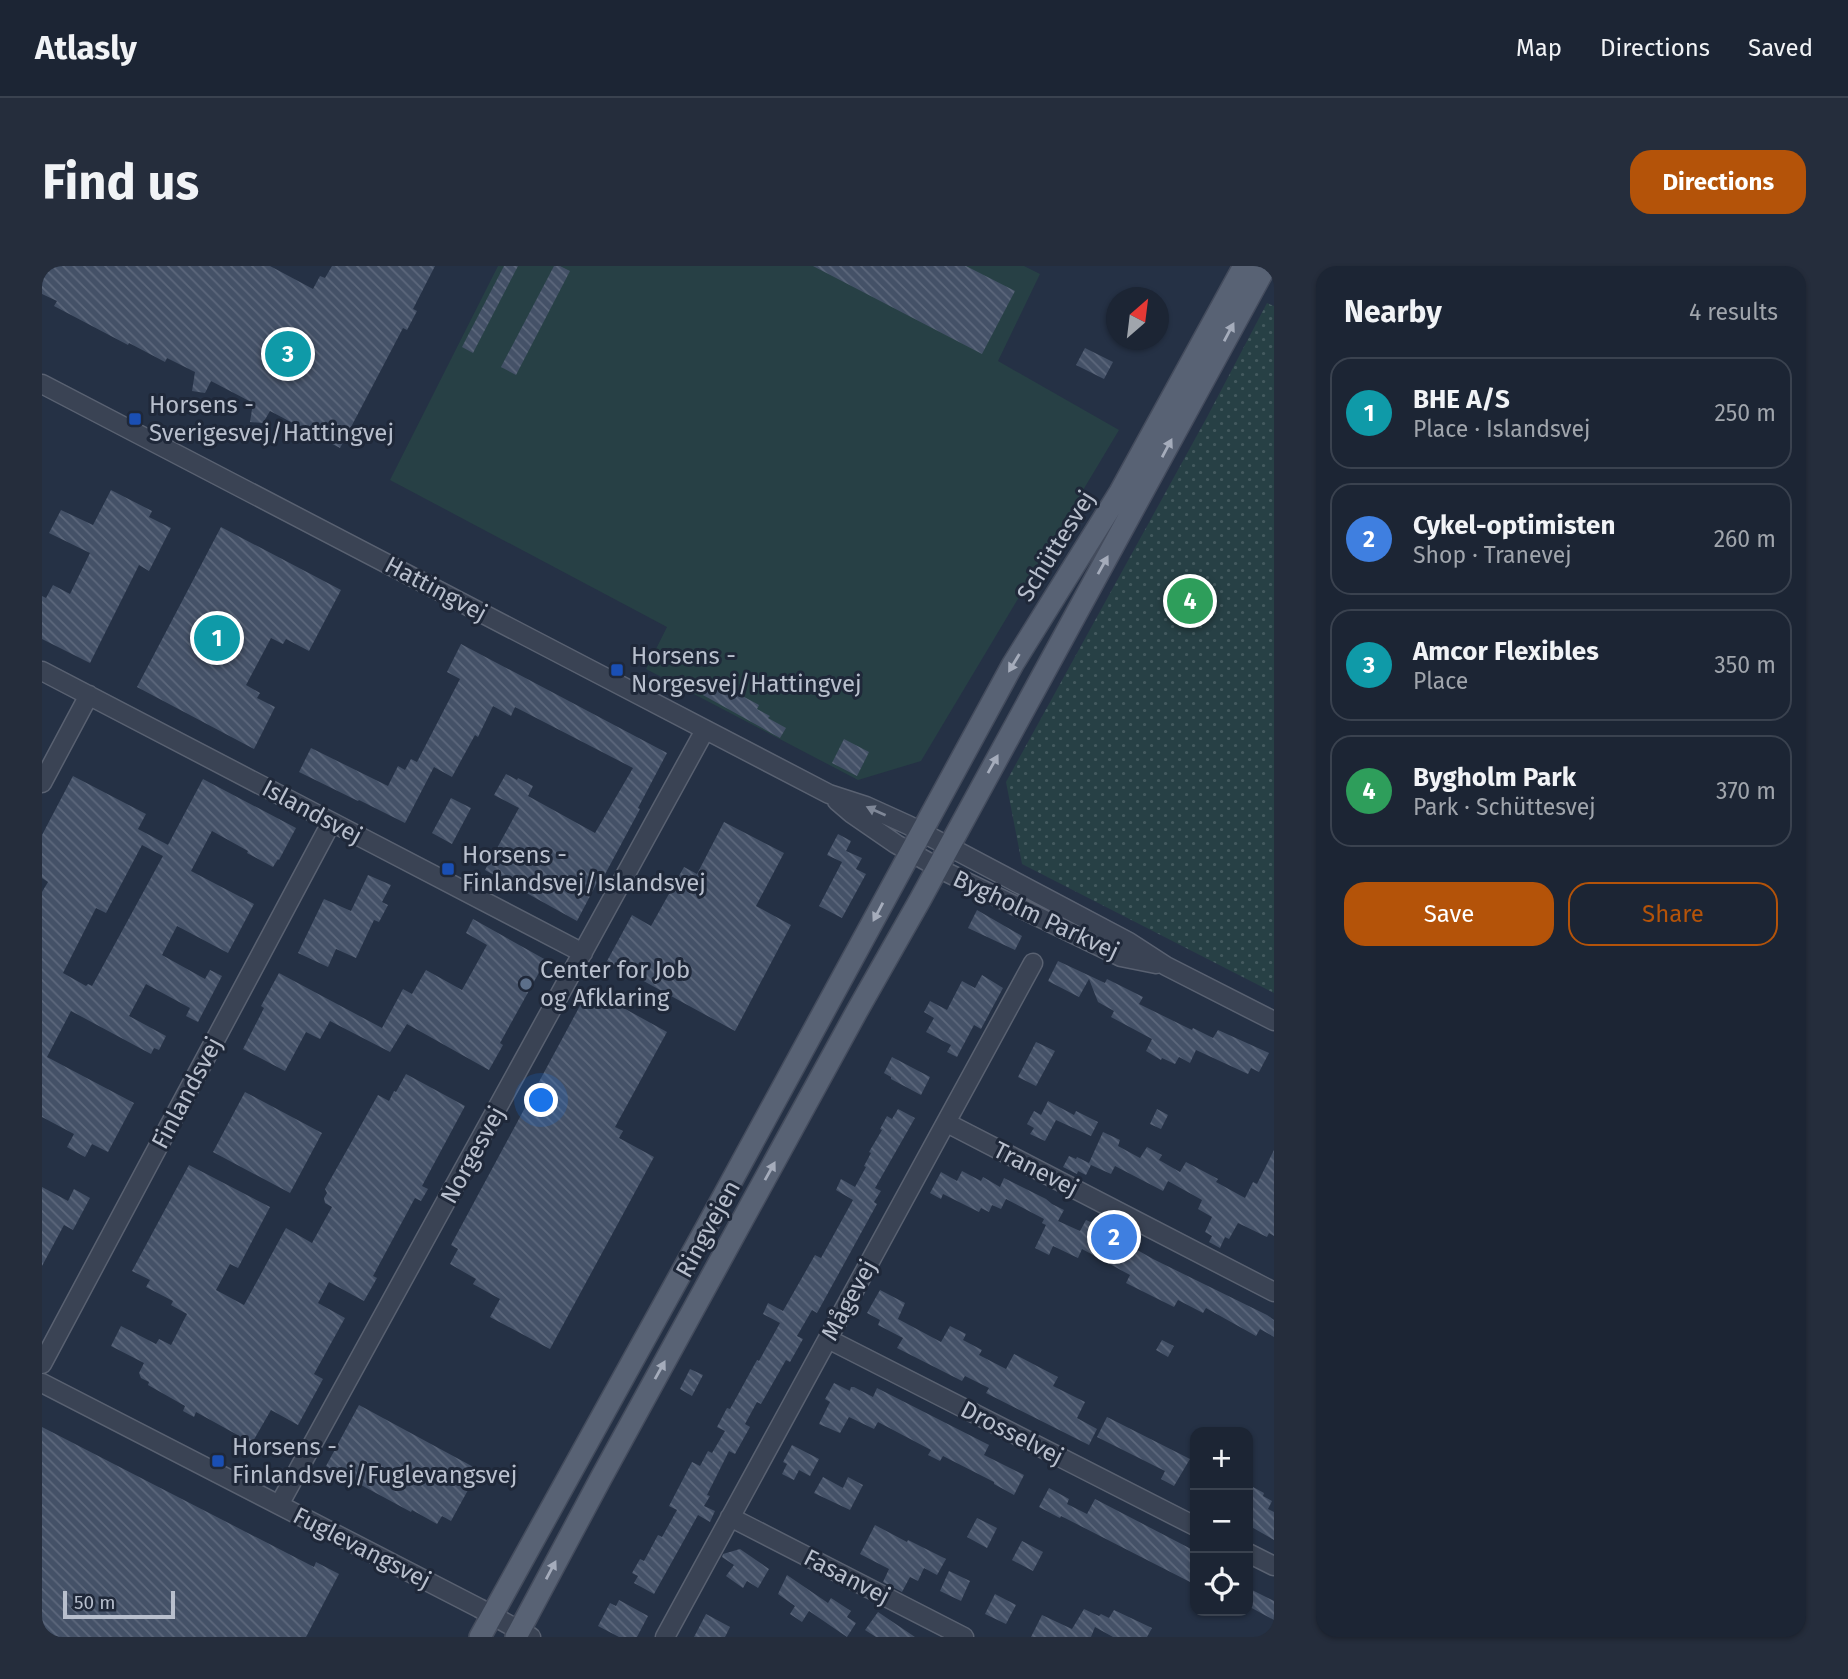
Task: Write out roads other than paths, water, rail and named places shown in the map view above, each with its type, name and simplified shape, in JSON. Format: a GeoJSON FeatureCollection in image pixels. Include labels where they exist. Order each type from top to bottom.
{"type":"FeatureCollection","features":[{"type":"Feature","properties":{"kind":"main road","name":"Schüttesvej"},"geometry":{"type":"LineString","coordinates":[[911,852],[1013,664],[1120,492],[1244,266]]}},
{"type":"Feature","properties":{"kind":"main road","name":"Schüttesvej"},"geometry":{"type":"LineString","coordinates":[[948,846],[1266,266]]}},
{"type":"Feature","properties":{"kind":"main road","name":"Ringvejen"},"geometry":{"type":"LineString","coordinates":[[522,1635],[607,1466],[948,846]]}},
{"type":"Feature","properties":{"kind":"main road","name":"Ringvejen"},"geometry":{"type":"LineString","coordinates":[[480,1637],[911,852]]}},
{"type":"Feature","properties":{"kind":"street","name":"Hattingvej"},"geometry":{"type":"LineString","coordinates":[[42,384],[829,794],[866,806],[921,832]]}},
{"type":"Feature","properties":{"kind":"street","name":"Islandsvej"},"geometry":{"type":"LineString","coordinates":[[42,671],[583,953]]}},
{"type":"Feature","properties":{"kind":"street"},"geometry":{"type":"LineString","coordinates":[[42,783],[89,695]]}},
{"type":"Feature","properties":{"kind":"street","name":"Norgesvej"},"geometry":{"type":"LineString","coordinates":[[279,1506],[705,730]]}},
{"type":"Feature","properties":{"kind":"street","name":"Hattingvej"},"geometry":{"type":"LineString","coordinates":[[829,794],[852,813],[911,852]]}},
{"type":"Feature","properties":{"kind":"street","name":"Finlandsvej"},"geometry":{"type":"LineString","coordinates":[[42,1364],[331,823]]}},
{"type":"Feature","properties":{"kind":"street","name":"Bygholm Parkvej"},"geometry":{"type":"LineString","coordinates":[[921,832],[1129,942],[1166,966],[1274,1021]]}},
{"type":"Feature","properties":{"kind":"street","name":"Bygholm Parkvej"},"geometry":{"type":"LineString","coordinates":[[911,852],[1121,957],[1166,966]]}},
{"type":"Feature","properties":{"kind":"street","name":"Mågevej"},"geometry":{"type":"LineString","coordinates":[[665,1637],[1033,963]]}},
{"type":"Feature","properties":{"kind":"street","name":"Tranevej"},"geometry":{"type":"LineString","coordinates":[[947,1123],[1274,1292]]}},
{"type":"Feature","properties":{"kind":"street","name":"Drosselvej"},"geometry":{"type":"LineString","coordinates":[[828,1339],[1190,1523]]}},
{"type":"Feature","properties":{"kind":"street","name":"Fuglevangsvej"},"geometry":{"type":"LineString","coordinates":[[42,1383],[492,1615],[522,1635]]}},
{"type":"Feature","properties":{"kind":"street","name":"Fasanvej"},"geometry":{"type":"LineString","coordinates":[[730,1517],[964,1637]]}},
{"type":"Feature","properties":{"kind":"street"},"geometry":{"type":"LineString","coordinates":[[1253,1556],[1274,1566]]}},
{"type":"Feature","properties":{"kind":"place","name":"Amcor Flexibles"},"geometry":{"type":"Point","coordinates":[288,354]}},
{"type":"Feature","properties":{"kind":"place","name":"Horsens - Sverigesvej/Hattingvej"},"geometry":{"type":"Point","coordinates":[135,419]}},
{"type":"Feature","properties":{"kind":"place","name":"Bygholm Park"},"geometry":{"type":"Point","coordinates":[1190,601]}},
{"type":"Feature","properties":{"kind":"place","name":"BHE A/S"},"geometry":{"type":"Point","coordinates":[217,638]}},
{"type":"Feature","properties":{"kind":"place","name":"Horsens - Norgesvej/Hattingvej"},"geometry":{"type":"Point","coordinates":[617,670]}},
{"type":"Feature","properties":{"kind":"place","name":"Horsens - Finlandsvej/Islandsvej"},"geometry":{"type":"Point","coordinates":[448,869]}},
{"type":"Feature","properties":{"kind":"place","name":"Center for Job og Afklaring"},"geometry":{"type":"Point","coordinates":[526,984]}},
{"type":"Feature","properties":{"kind":"place","name":"Cykel-optimisten"},"geometry":{"type":"Point","coordinates":[1114,1237]}},
{"type":"Feature","properties":{"kind":"place","name":"Horsens - Finlandsvej/Fuglevangsvej"},"geometry":{"type":"Point","coordinates":[218,1461]}}]}
